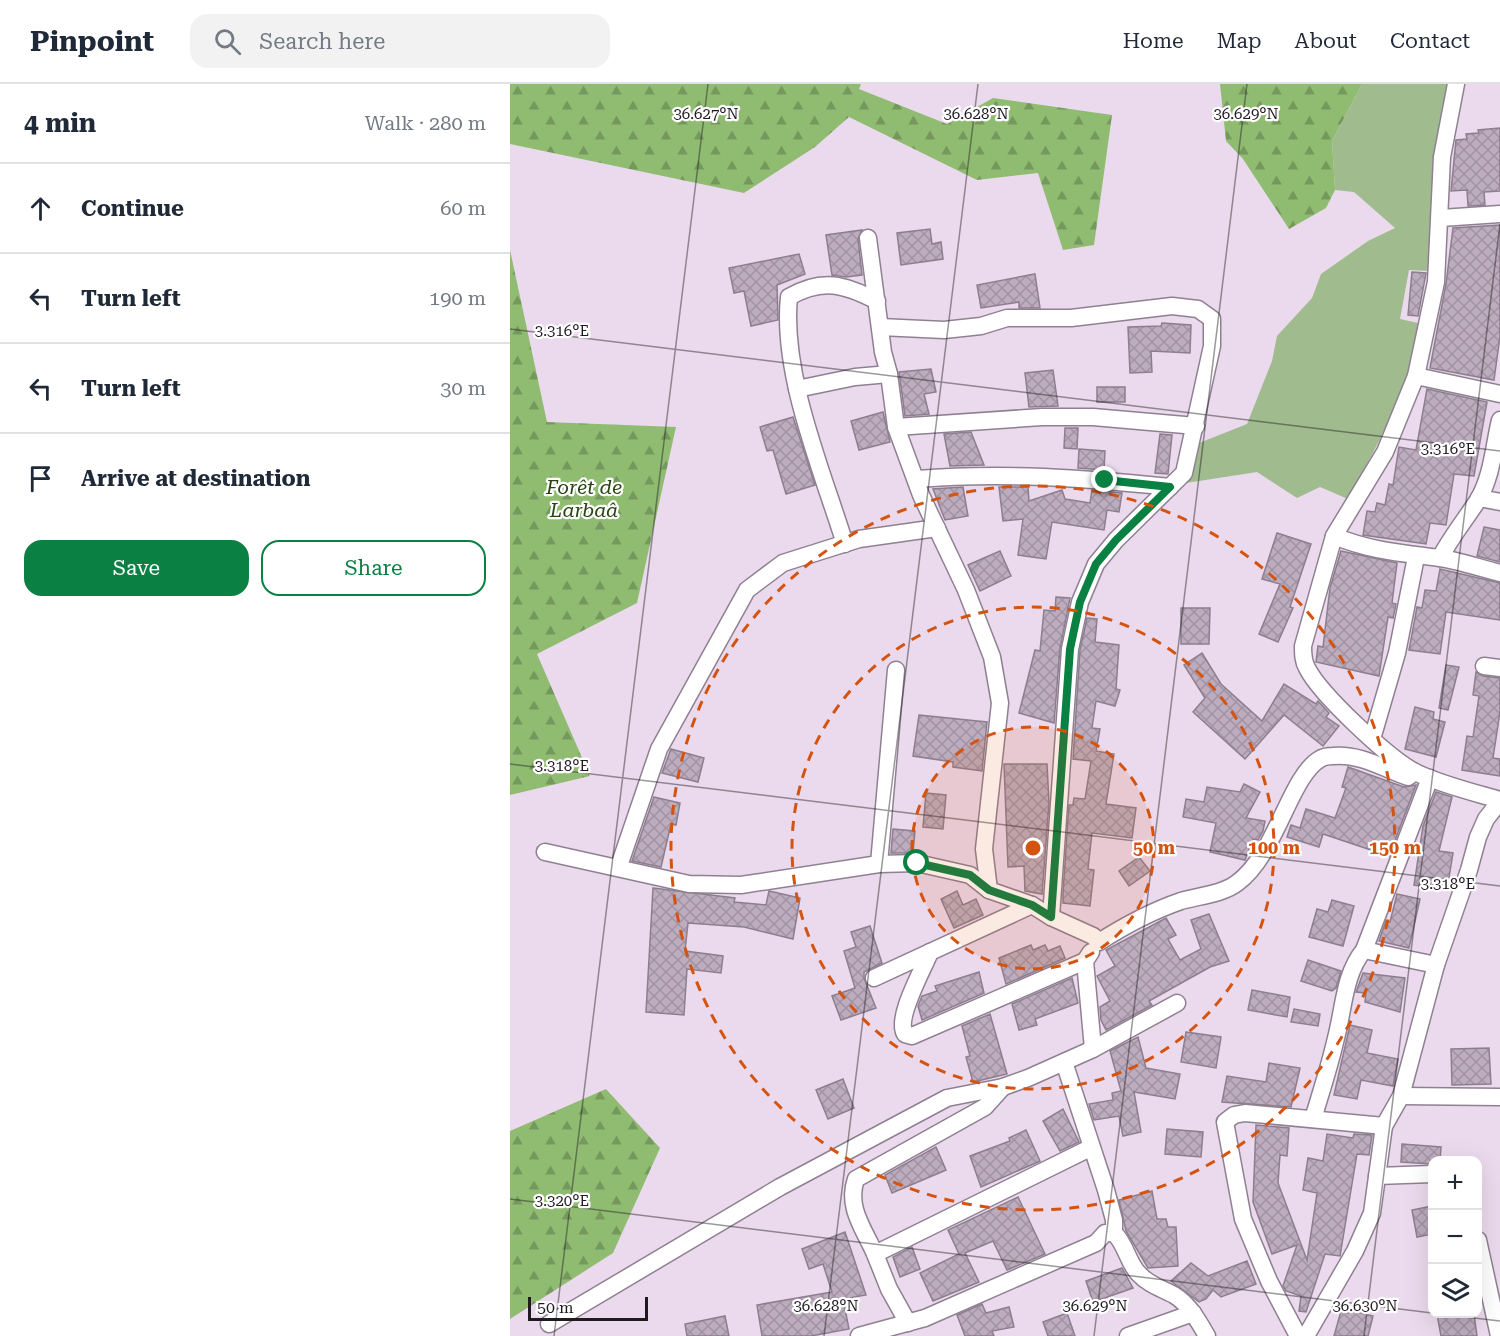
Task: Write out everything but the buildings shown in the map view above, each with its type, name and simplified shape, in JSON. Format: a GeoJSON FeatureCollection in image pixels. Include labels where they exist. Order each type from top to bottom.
{"type":"FeatureCollection","features":[{"type":"Feature","properties":{"kind":"street"},"geometry":{"type":"LineString","coordinates":[[1306,1336],[1355,1251],[1372,1213],[1384,1126],[1401,1096],[1436,965],[1478,837],[1486,819],[1500,800],[1422,775],[1372,739],[1316,682],[1303,657],[1303,646],[1334,536],[1385,452],[1416,376],[1436,282],[1441,218],[1442,157],[1456,84]]}},
{"type":"Feature","properties":{"kind":"street"},"geometry":{"type":"LineString","coordinates":[[1441,218],[1500,214]]}},
{"type":"Feature","properties":{"kind":"street"},"geometry":{"type":"LineString","coordinates":[[868,238],[896,427],[936,528],[992,657],[1000,703],[984,849],[989,890]]}},
{"type":"Feature","properties":{"kind":"street"},"geometry":{"type":"LineString","coordinates":[[845,544],[797,389],[787,316],[789,297],[815,284],[855,289],[877,301]]}},
{"type":"Feature","properties":{"kind":"street"},"geometry":{"type":"LineString","coordinates":[[880,327],[944,330],[981,326],[1007,318],[1071,318],[1172,306],[1198,309],[1212,318],[1212,346],[1184,473],[1116,540],[1096,564],[1080,602],[1070,649],[1051,917]]}},
{"type":"Feature","properties":{"kind":"street"},"geometry":{"type":"LineString","coordinates":[[797,389],[855,377],[889,374]]}},
{"type":"Feature","properties":{"kind":"street"},"geometry":{"type":"LineString","coordinates":[[1416,376],[1500,394]]}},
{"type":"Feature","properties":{"kind":"street"},"geometry":{"type":"LineString","coordinates":[[896,427],[1042,417],[1093,417],[1196,426]]}},
{"type":"Feature","properties":{"kind":"street"},"geometry":{"type":"LineString","coordinates":[[1440,558],[1451,536],[1479,498],[1489,471],[1500,423]]}},
{"type":"Feature","properties":{"kind":"street"},"geometry":{"type":"LineString","coordinates":[[917,479],[983,474],[1105,480],[1170,487]]}},
{"type":"Feature","properties":{"kind":"street"},"geometry":{"type":"LineString","coordinates":[[1479,498],[1500,502]]}},
{"type":"Feature","properties":{"kind":"street"},"geometry":{"type":"LineString","coordinates":[[619,866],[659,749],[747,590],[783,563],[859,539],[936,528]]}},
{"type":"Feature","properties":{"kind":"street"},"geometry":{"type":"LineString","coordinates":[[1334,536],[1365,547],[1416,557],[1440,558],[1500,573]]}},
{"type":"Feature","properties":{"kind":"street"},"geometry":{"type":"LineString","coordinates":[[1372,739],[1397,653],[1416,557]]}},
{"type":"Feature","properties":{"kind":"street"},"geometry":{"type":"LineString","coordinates":[[879,864],[896,670]]}},
{"type":"Feature","properties":{"kind":"street"},"geometry":{"type":"LineString","coordinates":[[930,952],[905,1009],[902,1023],[904,1034],[912,1036],[1086,961],[1099,942],[1125,926],[1178,902],[1235,885],[1251,872],[1274,838],[1303,778],[1320,759],[1334,755],[1359,758],[1408,777],[1422,775]]}},
{"type":"Feature","properties":{"kind":"street"},"geometry":{"type":"LineString","coordinates":[[1313,1119],[1336,1038],[1349,977],[1356,960],[1364,950],[1422,775]]}},
{"type":"Feature","properties":{"kind":"street"},"geometry":{"type":"LineString","coordinates":[[545,852],[619,866],[689,884],[741,885],[879,864],[917,863],[970,875],[989,890],[1032,905],[1051,917],[1093,936],[1099,942]]}},
{"type":"Feature","properties":{"kind":"street"},"geometry":{"type":"LineString","coordinates":[[874,978],[1032,905]]}},
{"type":"Feature","properties":{"kind":"street"},"geometry":{"type":"LineString","coordinates":[[1364,950],[1436,965]]}},
{"type":"Feature","properties":{"kind":"street"},"geometry":{"type":"LineString","coordinates":[[1086,961],[1093,1049]]}},
{"type":"Feature","properties":{"kind":"street"},"geometry":{"type":"LineString","coordinates":[[549,1324],[780,1187],[947,1098],[1003,1086],[1064,1062],[1093,1049],[1177,1003]]}},
{"type":"Feature","properties":{"kind":"street"},"geometry":{"type":"LineString","coordinates":[[1064,1062],[1090,1148],[1106,1190],[1114,1220],[1114,1233]]}},
{"type":"Feature","properties":{"kind":"street"},"geometry":{"type":"LineString","coordinates":[[908,1323],[889,1289],[875,1254],[854,1213],[852,1200],[856,1179],[985,1107],[1003,1086]]}},
{"type":"Feature","properties":{"kind":"street"},"geometry":{"type":"LineString","coordinates":[[1401,1096],[1500,1097]]}},
{"type":"Feature","properties":{"kind":"street"},"geometry":{"type":"LineString","coordinates":[[1298,1336],[1269,1281],[1243,1219],[1225,1122],[1234,1115],[1245,1113],[1384,1126]]}},
{"type":"Feature","properties":{"kind":"street"},"geometry":{"type":"LineString","coordinates":[[875,1254],[1090,1148]]}},
{"type":"Feature","properties":{"kind":"street"},"geometry":{"type":"LineString","coordinates":[[1377,1176],[1428,1174]]}},
{"type":"Feature","properties":{"kind":"street"},"geometry":{"type":"LineString","coordinates":[[859,1336],[924,1318],[1096,1243],[1105,1233],[1114,1233],[1121,1239],[1136,1270],[1148,1283],[1177,1296],[1193,1313],[1207,1336]]}},
{"type":"Feature","properties":{"kind":"street"},"geometry":{"type":"LineString","coordinates":[[1482,1259],[1498,1336]]}},
{"type":"Feature","properties":{"kind":"street"},"geometry":{"type":"LineString","coordinates":[[1128,1336],[1193,1313]]}},
{"type":"Feature","properties":{"kind":"green space"},"geometry":{"type":"Polygon","coordinates":[[[510,84],[861,84],[859,89],[947,124],[993,98],[1112,115],[1094,245],[1063,250],[1038,173],[977,180],[849,117],[815,147],[744,193],[510,144],[510,84]]]}},
{"type":"Feature","properties":{"kind":"green space"},"geometry":{"type":"Polygon","coordinates":[[[1220,84],[1362,84],[1332,141],[1335,190],[1326,208],[1289,229],[1243,159],[1226,141],[1220,84]]]}},
{"type":"Feature","properties":{"kind":"green space"},"geometry":{"type":"Polygon","coordinates":[[[1362,84],[1450,84],[1433,161],[1430,271],[1409,270],[1400,319],[1418,323],[1408,370],[1392,414],[1348,499],[1320,487],[1297,498],[1257,472],[1186,483],[1199,443],[1247,424],[1272,361],[1277,336],[1312,298],[1321,274],[1368,241],[1395,228],[1354,192],[1335,190],[1332,141],[1362,84]]]}},
{"type":"Feature","properties":{"kind":"green space","name":"Forêt de Larbaâ"},"geometry":{"type":"Polygon","coordinates":[[[510,250],[547,422],[676,427],[637,603],[537,654],[590,776],[510,795],[510,250]]]}},
{"type":"Feature","properties":{"kind":"green space"},"geometry":{"type":"Polygon","coordinates":[[[606,1089],[660,1148],[613,1253],[510,1319],[510,1131],[606,1089]]]}},
{"type":"Feature","properties":{"kind":"route"},"geometry":{"type":"LineString","coordinates":[[917,863],[970,875],[989,890],[1032,905],[1051,917],[1070,649],[1080,602],[1096,564],[1116,540],[1170,487],[1105,480]]}}]}
